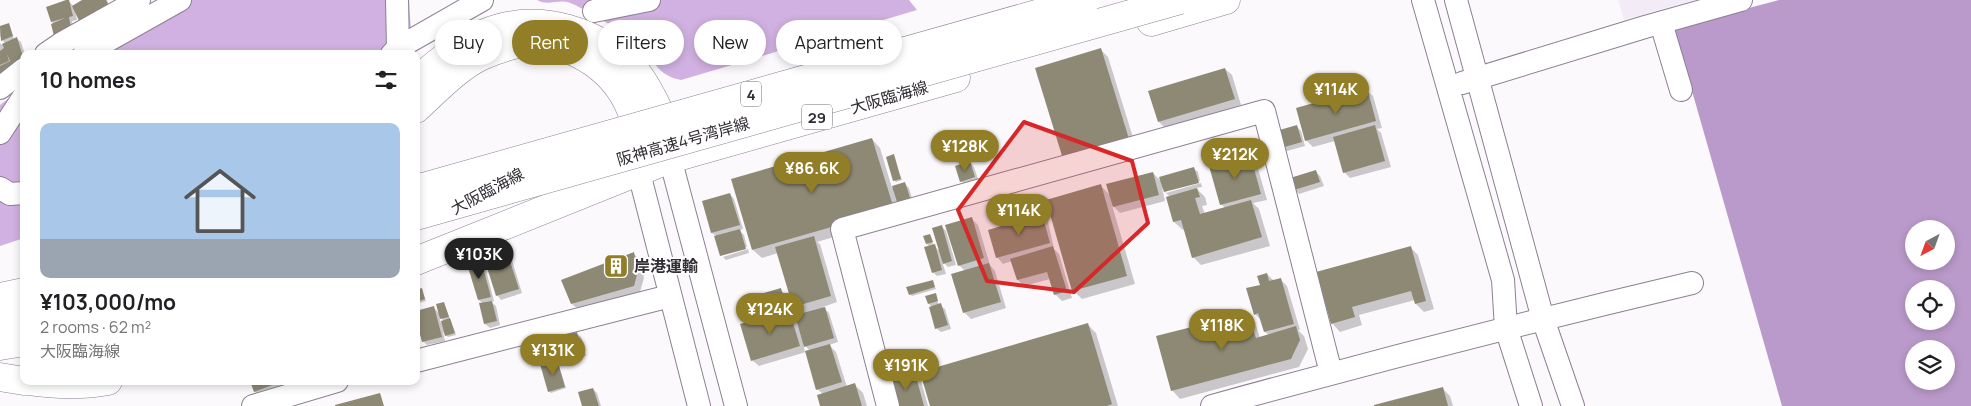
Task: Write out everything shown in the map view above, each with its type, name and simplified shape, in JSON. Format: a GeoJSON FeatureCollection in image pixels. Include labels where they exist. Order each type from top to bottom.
{"type":"FeatureCollection","features":[{"type":"Feature","properties":{"kind":"main road","name":"大阪臨海線"},"geometry":{"type":"LineString","coordinates":[[420,225],[581,141],[647,114],[1042,0]]}},
{"type":"Feature","properties":{"kind":"main road","name":"阪神高速4号湾岸線"},"geometry":{"type":"LineString","coordinates":[[420,188],[1086,0]]}},
{"type":"Feature","properties":{"kind":"main road","name":"阪神高速4号湾岸線"},"geometry":{"type":"LineString","coordinates":[[420,215],[1180,0]]}},
{"type":"Feature","properties":{"kind":"main road","name":"大阪臨海線"},"geometry":{"type":"LineString","coordinates":[[420,260],[670,159],[1226,0]]}},
{"type":"Feature","properties":{"kind":"main road"},"geometry":{"type":"LineString","coordinates":[[425,73],[460,46],[486,33],[512,26],[539,24],[566,27],[593,38],[617,54],[638,74],[647,114]]}},
{"type":"Feature","properties":{"kind":"main road"},"geometry":{"type":"LineString","coordinates":[[420,106],[462,69],[480,57],[502,48],[524,43],[545,43],[566,48],[588,58],[606,72],[630,103],[647,114]]}},
{"type":"Feature","properties":{"kind":"main road"},"geometry":{"type":"LineString","coordinates":[[0,278],[20,274]]}},
{"type":"Feature","properties":{"kind":"main road"},"geometry":{"type":"LineString","coordinates":[[0,297],[20,293]]}},
{"type":"Feature","properties":{"kind":"main road"},"geometry":{"type":"LineString","coordinates":[[0,324],[20,320]]}},
{"type":"Feature","properties":{"kind":"main road"},"geometry":{"type":"LineString","coordinates":[[0,346],[20,343]]}},
{"type":"Feature","properties":{"kind":"main road"},"geometry":{"type":"LineString","coordinates":[[0,351],[20,354]]}},
{"type":"Feature","properties":{"kind":"main road"},"geometry":{"type":"LineString","coordinates":[[0,377],[20,380]]}},
{"type":"Feature","properties":{"kind":"street"},"geometry":{"type":"LineString","coordinates":[[52,50],[139,0]]}},
{"type":"Feature","properties":{"kind":"street"},"geometry":{"type":"LineString","coordinates":[[91,50],[180,0]]}},
{"type":"Feature","properties":{"kind":"street"},"geometry":{"type":"LineString","coordinates":[[395,50],[397,0]]}},
{"type":"Feature","properties":{"kind":"street"},"geometry":{"type":"LineString","coordinates":[[397,50],[482,0]]}},
{"type":"Feature","properties":{"kind":"street"},"geometry":{"type":"LineString","coordinates":[[594,11],[649,0]]}},
{"type":"Feature","properties":{"kind":"street"},"geometry":{"type":"LineString","coordinates":[[1423,0],[1503,280],[1506,328],[1531,406]]}},
{"type":"Feature","properties":{"kind":"street"},"geometry":{"type":"LineString","coordinates":[[1456,0],[1543,319],[1573,406]]}},
{"type":"Feature","properties":{"kind":"street"},"geometry":{"type":"LineString","coordinates":[[1447,88],[1741,0]]}},
{"type":"Feature","properties":{"kind":"street"},"geometry":{"type":"LineString","coordinates":[[1653,25],[1681,90]]}},
{"type":"Feature","properties":{"kind":"street"},"geometry":{"type":"LineString","coordinates":[[0,88],[20,72]]}},
{"type":"Feature","properties":{"kind":"street"},"geometry":{"type":"LineString","coordinates":[[0,133],[20,102]]}},
{"type":"Feature","properties":{"kind":"street"},"geometry":{"type":"LineString","coordinates":[[888,406],[842,229],[1264,111],[1331,373]]}},
{"type":"Feature","properties":{"kind":"street"},"geometry":{"type":"LineString","coordinates":[[647,114],[670,159],[736,406]]}},
{"type":"Feature","properties":{"kind":"street"},"geometry":{"type":"LineString","coordinates":[[647,114],[639,173],[699,406]]}},
{"type":"Feature","properties":{"kind":"street"},"geometry":{"type":"LineString","coordinates":[[0,188],[10,194],[20,193]]}},
{"type":"Feature","properties":{"kind":"street"},"geometry":{"type":"LineString","coordinates":[[1212,406],[1506,328],[1692,283]]}},
{"type":"Feature","properties":{"kind":"street"},"geometry":{"type":"LineString","coordinates":[[420,360],[670,296]]}},
{"type":"Feature","properties":{"kind":"street"},"geometry":{"type":"LineString","coordinates":[[252,406],[323,385]]}},
{"type":"Feature","properties":{"kind":"highlighted area"},"geometry":{"type":"Polygon","coordinates":[[[1024,122],[1132,161],[1148,223],[1074,292],[987,281],[958,210],[1024,122]]]}},
{"type":"Feature","properties":{"kind":"shaded area"},"geometry":{"type":"Polygon","coordinates":[[[166,0],[409,0],[411,32],[402,50],[77,50],[166,0]]]}},
{"type":"Feature","properties":{"kind":"shaded area"},"geometry":{"type":"Polygon","coordinates":[[[537,0],[909,0],[917,10],[883,20],[776,20],[776,52],[766,55],[766,20],[694,20],[694,65],[732,65],[681,80],[664,73],[657,65],[684,65],[684,20],[601,20],[567,2],[541,2],[537,0]]]}},
{"type":"Feature","properties":{"kind":"shaded area"},"geometry":{"type":"Polygon","coordinates":[[[1618,0],[1694,0],[1624,20],[1618,0]]]}},
{"type":"Feature","properties":{"kind":"shaded area"},"geometry":{"type":"Polygon","coordinates":[[[1779,0],[1971,0],[1971,406],[1782,406],[1674,28],[1779,0]]]}},
{"type":"Feature","properties":{"kind":"shaded area"},"geometry":{"type":"Polygon","coordinates":[[[20,89],[20,239],[0,246],[0,105],[20,89]]]}},
{"type":"Feature","properties":{"kind":"building"},"geometry":{"type":"Polygon","coordinates":[[[69,0],[73,16],[69,17],[72,34],[55,40],[51,24],[65,18],[51,22],[46,7],[69,0]]]}},
{"type":"Feature","properties":{"kind":"building"},"geometry":{"type":"Polygon","coordinates":[[[82,0],[106,0],[112,13],[83,29],[72,6],[82,0]]]}},
{"type":"Feature","properties":{"kind":"building"},"geometry":{"type":"Polygon","coordinates":[[[9,23],[13,36],[1,41],[0,26],[9,23]]]}},
{"type":"Feature","properties":{"kind":"building"},"geometry":{"type":"Polygon","coordinates":[[[17,37],[21,50],[20,62],[11,65],[13,71],[0,77],[0,66],[10,61],[7,54],[9,61],[0,65],[0,51],[4,48],[2,44],[17,37]]]}},
{"type":"Feature","properties":{"kind":"building"},"geometry":{"type":"Polygon","coordinates":[[[1101,48],[1129,139],[1063,159],[1035,68],[1101,48]]]}},
{"type":"Feature","properties":{"kind":"building"},"geometry":{"type":"Polygon","coordinates":[[[1225,68],[1235,99],[1158,122],[1148,91],[1225,68]]]}},
{"type":"Feature","properties":{"kind":"building"},"geometry":{"type":"Polygon","coordinates":[[[1367,88],[1376,121],[1305,141],[1296,108],[1367,88]]]}},
{"type":"Feature","properties":{"kind":"building"},"geometry":{"type":"Polygon","coordinates":[[[1297,125],[1302,142],[1281,148],[1276,131],[1297,125]]]}},
{"type":"Feature","properties":{"kind":"building"},"geometry":{"type":"Polygon","coordinates":[[[1375,125],[1385,161],[1343,173],[1333,137],[1375,125]]]}},
{"type":"Feature","properties":{"kind":"building"},"geometry":{"type":"Polygon","coordinates":[[[872,138],[894,209],[752,250],[731,179],[872,138]]]}},
{"type":"Feature","properties":{"kind":"building"},"geometry":{"type":"Polygon","coordinates":[[[894,154],[901,179],[893,181],[886,157],[894,154]]]}},
{"type":"Feature","properties":{"kind":"building"},"geometry":{"type":"Polygon","coordinates":[[[1250,154],[1261,194],[1220,205],[1209,166],[1250,154]]]}},
{"type":"Feature","properties":{"kind":"building"},"geometry":{"type":"Polygon","coordinates":[[[970,161],[975,177],[960,182],[955,166],[970,161]]]}},
{"type":"Feature","properties":{"kind":"building"},"geometry":{"type":"Polygon","coordinates":[[[1194,167],[1199,183],[1164,192],[1159,177],[1194,167]]]}},
{"type":"Feature","properties":{"kind":"building"},"geometry":{"type":"Polygon","coordinates":[[[1316,170],[1320,182],[1294,190],[1290,178],[1316,170]]]}},
{"type":"Feature","properties":{"kind":"building"},"geometry":{"type":"Polygon","coordinates":[[[1153,172],[1159,195],[1113,207],[1106,184],[1153,172]]]}},
{"type":"Feature","properties":{"kind":"building"},"geometry":{"type":"Polygon","coordinates":[[[905,182],[912,204],[899,208],[892,186],[905,182]]]}},
{"type":"Feature","properties":{"kind":"building"},"geometry":{"type":"Polygon","coordinates":[[[1101,184],[1127,276],[1072,291],[1046,200],[1101,184]]]}},
{"type":"Feature","properties":{"kind":"building"},"geometry":{"type":"Polygon","coordinates":[[[1197,188],[1200,197],[1195,198],[1200,214],[1251,200],[1262,237],[1192,258],[1181,220],[1173,222],[1166,197],[1197,188]]]}},
{"type":"Feature","properties":{"kind":"building"},"geometry":{"type":"Polygon","coordinates":[[[730,193],[740,225],[711,233],[702,201],[730,193]]]}},
{"type":"Feature","properties":{"kind":"building"},"geometry":{"type":"Polygon","coordinates":[[[1042,214],[1050,243],[996,258],[988,230],[1042,214]]]}},
{"type":"Feature","properties":{"kind":"building"},"geometry":{"type":"Polygon","coordinates":[[[972,217],[984,258],[958,266],[945,225],[972,217]]]}},
{"type":"Feature","properties":{"kind":"building"},"geometry":{"type":"Polygon","coordinates":[[[942,225],[952,261],[943,264],[932,228],[942,225]]]}},
{"type":"Feature","properties":{"kind":"building"},"geometry":{"type":"Polygon","coordinates":[[[740,229],[746,249],[720,256],[714,236],[740,229]]]}},
{"type":"Feature","properties":{"kind":"building"},"geometry":{"type":"Polygon","coordinates":[[[930,234],[933,242],[926,244],[923,236],[930,234]]]}},
{"type":"Feature","properties":{"kind":"building"},"geometry":{"type":"Polygon","coordinates":[[[814,236],[831,296],[793,307],[775,247],[814,236]]]}},
{"type":"Feature","properties":{"kind":"building"},"geometry":{"type":"Polygon","coordinates":[[[935,244],[942,270],[932,273],[924,247],[935,244]]]}},
{"type":"Feature","properties":{"kind":"building"},"geometry":{"type":"Polygon","coordinates":[[[1053,246],[1067,291],[1054,295],[1047,272],[1017,280],[1010,259],[1053,246]]]}},
{"type":"Feature","properties":{"kind":"building"},"geometry":{"type":"Polygon","coordinates":[[[1411,246],[1426,301],[1415,304],[1411,291],[1352,307],[1355,317],[1331,324],[1316,272],[1411,246]]]}},
{"type":"Feature","properties":{"kind":"building"},"geometry":{"type":"Polygon","coordinates":[[[507,252],[519,289],[496,296],[484,258],[507,252]]]}},
{"type":"Feature","properties":{"kind":"building","name":"岸港運輸"},"geometry":{"type":"Polygon","coordinates":[[[634,252],[638,271],[634,286],[571,304],[561,280],[634,252]]]}},
{"type":"Feature","properties":{"kind":"building"},"geometry":{"type":"Polygon","coordinates":[[[481,260],[491,297],[478,300],[467,264],[481,260]]]}},
{"type":"Feature","properties":{"kind":"building"},"geometry":{"type":"Polygon","coordinates":[[[989,263],[1001,302],[963,313],[951,274],[989,263]]]}},
{"type":"Feature","properties":{"kind":"building"},"geometry":{"type":"Polygon","coordinates":[[[1267,273],[1269,281],[1281,278],[1294,324],[1264,332],[1258,313],[1254,315],[1246,288],[1260,285],[1257,276],[1267,273]]]}},
{"type":"Feature","properties":{"kind":"building"},"geometry":{"type":"Polygon","coordinates":[[[933,280],[935,287],[909,295],[906,287],[933,280]]]}},
{"type":"Feature","properties":{"kind":"building"},"geometry":{"type":"Polygon","coordinates":[[[422,288],[425,299],[420,301],[420,289],[422,288]]]}},
{"type":"Feature","properties":{"kind":"building"},"geometry":{"type":"Polygon","coordinates":[[[781,288],[786,307],[769,312],[764,293],[781,288]]]}},
{"type":"Feature","properties":{"kind":"building"},"geometry":{"type":"Polygon","coordinates":[[[936,293],[938,301],[928,304],[925,296],[936,293]]]}},
{"type":"Feature","properties":{"kind":"building"},"geometry":{"type":"Polygon","coordinates":[[[492,301],[497,321],[484,324],[479,303],[492,301]]]}},
{"type":"Feature","properties":{"kind":"building"},"geometry":{"type":"Polygon","coordinates":[[[444,302],[449,317],[440,319],[436,304],[444,302]]]}},
{"type":"Feature","properties":{"kind":"building"},"geometry":{"type":"Polygon","coordinates":[[[941,303],[948,325],[935,329],[929,307],[941,303]]]}},
{"type":"Feature","properties":{"kind":"building"},"geometry":{"type":"Polygon","coordinates":[[[434,306],[442,337],[422,342],[420,334],[420,310],[434,306]]]}},
{"type":"Feature","properties":{"kind":"building"},"geometry":{"type":"Polygon","coordinates":[[[825,307],[834,338],[804,347],[795,315],[825,307]]]}},
{"type":"Feature","properties":{"kind":"building"},"geometry":{"type":"Polygon","coordinates":[[[789,310],[800,346],[751,361],[740,324],[789,310]]]}},
{"type":"Feature","properties":{"kind":"building"},"geometry":{"type":"Polygon","coordinates":[[[1247,313],[1256,338],[1296,326],[1300,340],[1291,359],[1171,391],[1156,336],[1247,313]]]}},
{"type":"Feature","properties":{"kind":"building"},"geometry":{"type":"Polygon","coordinates":[[[450,318],[455,333],[445,336],[441,321],[450,318]]]}},
{"type":"Feature","properties":{"kind":"building"},"geometry":{"type":"Polygon","coordinates":[[[1088,323],[1112,404],[1107,406],[930,406],[920,372],[1088,323]]]}},
{"type":"Feature","properties":{"kind":"building"},"geometry":{"type":"Polygon","coordinates":[[[577,332],[582,351],[561,357],[556,337],[577,332]]]}},
{"type":"Feature","properties":{"kind":"building"},"geometry":{"type":"Polygon","coordinates":[[[830,344],[842,382],[816,390],[805,351],[830,344]]]}},
{"type":"Feature","properties":{"kind":"building"},"geometry":{"type":"Polygon","coordinates":[[[557,359],[565,387],[548,392],[540,364],[557,359]]]}},
{"type":"Feature","properties":{"kind":"building"},"geometry":{"type":"Polygon","coordinates":[[[915,373],[924,406],[895,406],[888,381],[915,373]]]}},
{"type":"Feature","properties":{"kind":"building"},"geometry":{"type":"Polygon","coordinates":[[[855,383],[862,406],[820,406],[817,395],[855,383]]]}},
{"type":"Feature","properties":{"kind":"building"},"geometry":{"type":"Polygon","coordinates":[[[251,385],[272,385],[254,392],[251,385]]]}},
{"type":"Feature","properties":{"kind":"building"},"geometry":{"type":"Polygon","coordinates":[[[1443,387],[1448,406],[1374,406],[1374,405],[1443,387]]]}},
{"type":"Feature","properties":{"kind":"building"},"geometry":{"type":"Polygon","coordinates":[[[593,388],[599,406],[582,406],[578,392],[593,388]]]}},
{"type":"Feature","properties":{"kind":"building"},"geometry":{"type":"Polygon","coordinates":[[[380,393],[384,406],[335,406],[335,405],[380,393]]]}},
{"type":"Feature","properties":{"kind":"place","name":"岸港運輸"},"geometry":{"type":"Point","coordinates":[616,266]}}]}
